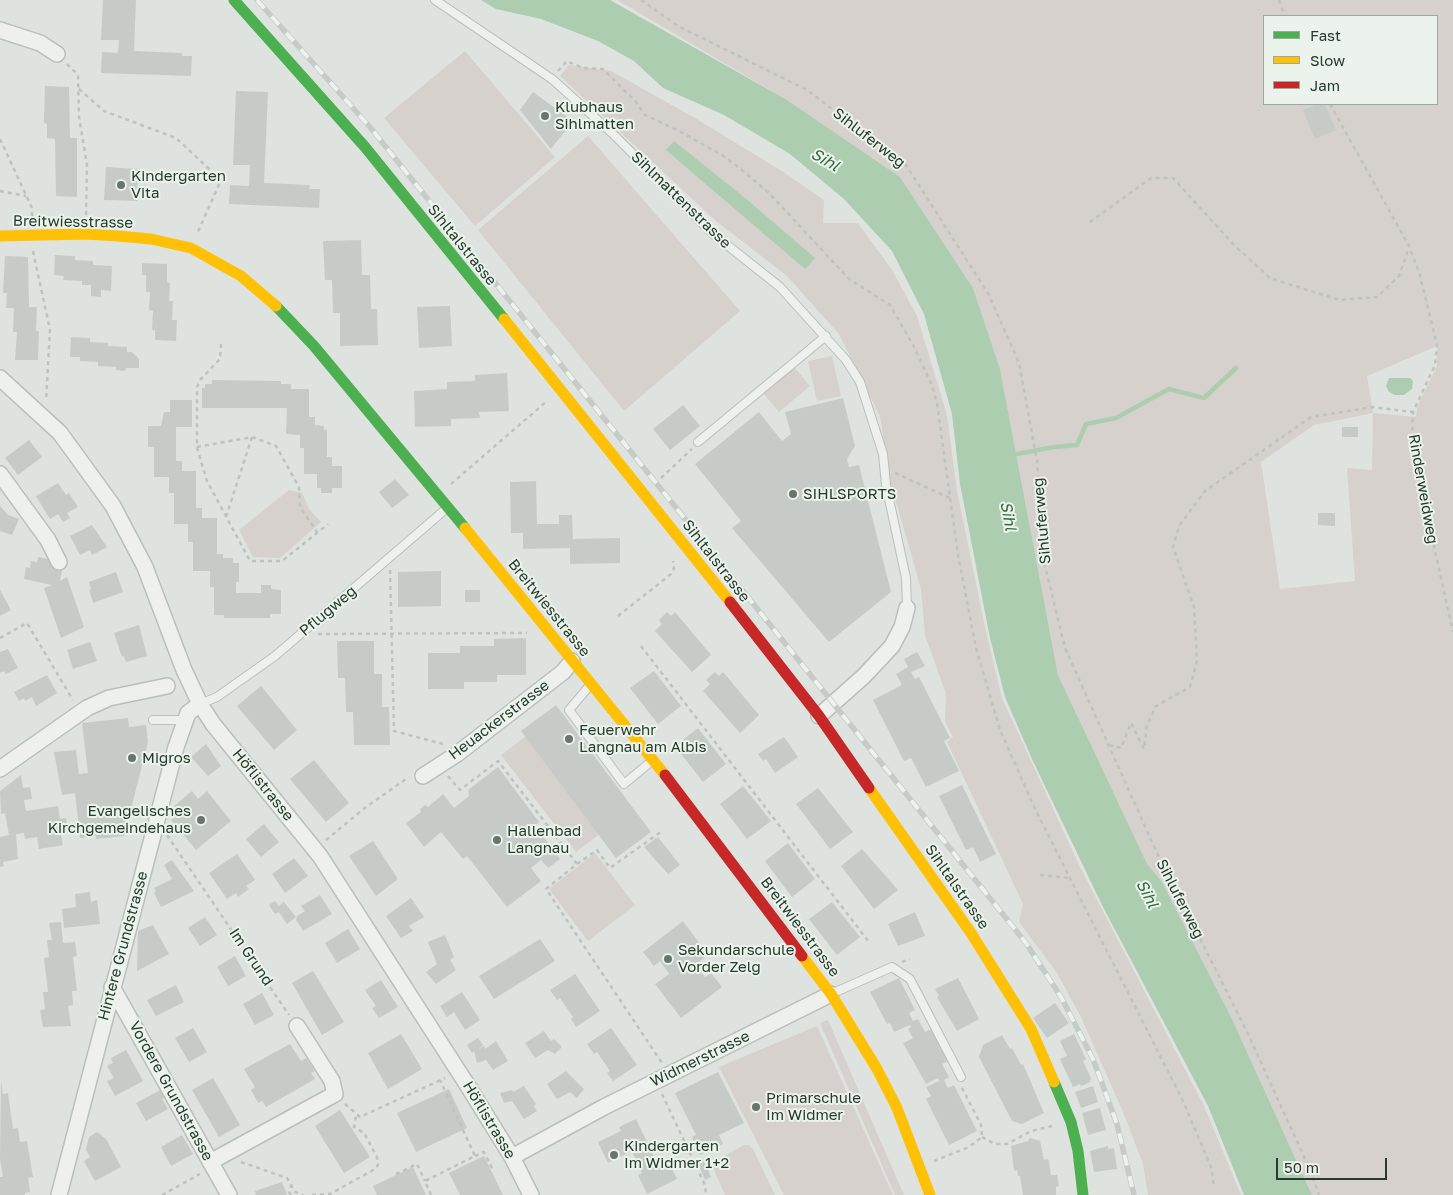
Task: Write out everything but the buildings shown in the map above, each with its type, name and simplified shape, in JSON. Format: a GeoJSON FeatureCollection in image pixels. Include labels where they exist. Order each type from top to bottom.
{"type":"FeatureCollection","features":[{"type":"Feature","properties":{"kind":"main road","name":"Sihltalstrasse"},"geometry":{"type":"LineString","coordinates":[[234,0],[365,147],[685,545],[819,716],[1002,982],[1031,1029],[1071,1122],[1078,1151],[1083,1195]]}},
{"type":"Feature","properties":{"kind":"main road","name":"Breitwiesstrasse"},"geometry":{"type":"LineString","coordinates":[[0,236],[85,234],[151,239],[191,248],[207,255],[241,276],[272,302],[314,346],[448,507],[653,760],[832,994],[877,1069],[897,1108],[921,1166],[930,1195]]}},
{"type":"Feature","properties":{"kind":"street"},"geometry":{"type":"LineString","coordinates":[[0,30],[40,43],[57,54]]}},
{"type":"Feature","properties":{"kind":"street","name":"Höflistrasse"},"geometry":{"type":"LineString","coordinates":[[0,378],[60,433],[113,506],[145,567],[184,670],[200,704],[213,724],[315,849],[359,914],[512,1157],[531,1195]]}},
{"type":"Feature","properties":{"kind":"street"},"geometry":{"type":"LineString","coordinates":[[0,474],[48,540],[59,562]]}},
{"type":"Feature","properties":{"kind":"street"},"geometry":{"type":"LineString","coordinates":[[819,716],[864,676],[892,646],[902,627],[907,608]]}},
{"type":"Feature","properties":{"kind":"street","name":"Heuackerstrasse"},"geometry":{"type":"LineString","coordinates":[[422,776],[439,763],[457,754],[564,672],[572,661]]}},
{"type":"Feature","properties":{"kind":"street"},"geometry":{"type":"LineString","coordinates":[[0,769],[87,708],[109,698],[167,686]]}},
{"type":"Feature","properties":{"kind":"street","name":"Hintere Grundstrasse"},"geometry":{"type":"LineString","coordinates":[[59,1195],[112,987],[184,720],[188,713],[200,704]]}},
{"type":"Feature","properties":{"kind":"street","name":"Vordere Grundstrasse"},"geometry":{"type":"LineString","coordinates":[[112,987],[229,1195]]}},
{"type":"Feature","properties":{"kind":"street","name":"Widmerstrasse"},"geometry":{"type":"LineString","coordinates":[[512,1157],[662,1078],[832,994]]}},
{"type":"Feature","properties":{"kind":"street"},"geometry":{"type":"LineString","coordinates":[[212,1164],[224,1154],[328,1100],[335,1094],[332,1081],[297,1026]]}},
{"type":"Feature","properties":{"kind":"lane","name":"Sihlmattenstrasse"},"geometry":{"type":"LineString","coordinates":[[435,0],[552,79],[612,133],[712,234],[780,287],[846,360],[860,382],[878,435],[885,469],[886,485],[906,578],[907,608]]}},
{"type":"Feature","properties":{"kind":"lane"},"geometry":{"type":"LineString","coordinates":[[698,442],[826,336]]}},
{"type":"Feature","properties":{"kind":"lane","name":"Pflugweg"},"geometry":{"type":"LineString","coordinates":[[200,704],[217,697],[275,656],[448,507]]}},
{"type":"Feature","properties":{"kind":"lane"},"geometry":{"type":"LineString","coordinates":[[591,684],[569,710],[624,784],[653,760]]}},
{"type":"Feature","properties":{"kind":"lane"},"geometry":{"type":"LineString","coordinates":[[152,720],[184,720]]}},
{"type":"Feature","properties":{"kind":"lane","name":"Widmerstrasse"},"geometry":{"type":"LineString","coordinates":[[832,994],[892,967],[910,979],[961,1077]]}},
{"type":"Feature","properties":{"kind":"path","name":"Sihluferweg"},"geometry":{"type":"LineString","coordinates":[[641,0],[678,26],[807,90],[906,165],[989,295],[1019,363],[1037,461],[1043,556],[1065,648],[1157,853],[1248,1034],[1311,1172],[1319,1195]]}},
{"type":"Feature","properties":{"kind":"path"},"geometry":{"type":"LineString","coordinates":[[1279,0],[1285,15]]}},
{"type":"Feature","properties":{"kind":"path"},"geometry":{"type":"LineString","coordinates":[[57,54],[78,75],[79,117],[87,165],[85,234]]}},
{"type":"Feature","properties":{"kind":"path"},"geometry":{"type":"LineString","coordinates":[[565,63],[567,61],[583,68],[603,69],[636,102],[645,116],[661,121],[722,155],[769,193],[849,279],[890,305],[932,383],[937,403],[958,555],[976,648],[1000,730],[1016,770],[1183,1101],[1212,1167],[1214,1187]]}},
{"type":"Feature","properties":{"kind":"path"},"geometry":{"type":"LineString","coordinates":[[78,89],[104,111],[176,138],[222,180],[191,248]]}},
{"type":"Feature","properties":{"kind":"path","name":"Rinderweidweg"},"geometry":{"type":"LineString","coordinates":[[1331,105],[1409,246],[1419,272],[1437,346],[1435,365],[1413,412],[1416,465],[1453,632]]}},
{"type":"Feature","properties":{"kind":"path"},"geometry":{"type":"LineString","coordinates":[[0,139],[32,208],[33,249],[50,330],[46,403],[38,412]]}},
{"type":"Feature","properties":{"kind":"path"},"geometry":{"type":"LineString","coordinates":[[1090,222],[1151,178],[1173,178],[1234,245],[1270,278],[1338,300],[1376,296],[1399,276],[1409,246]]}},
{"type":"Feature","properties":{"kind":"path"},"geometry":{"type":"LineString","coordinates":[[0,191],[26,196]]}},
{"type":"Feature","properties":{"kind":"path"},"geometry":{"type":"LineString","coordinates":[[221,344],[220,359],[200,380],[197,387],[197,448],[207,481],[250,560],[282,561],[328,524]]}},
{"type":"Feature","properties":{"kind":"path"},"geometry":{"type":"LineString","coordinates":[[438,495],[559,390]]}},
{"type":"Feature","properties":{"kind":"path"},"geometry":{"type":"LineString","coordinates":[[1109,745],[1121,748],[1130,723],[1144,748],[1147,725],[1156,706],[1190,687],[1197,661],[1194,608],[1173,547],[1179,526],[1205,491],[1312,417],[1372,407],[1413,412]]}},
{"type":"Feature","properties":{"kind":"path"},"geometry":{"type":"LineString","coordinates":[[197,448],[252,437],[276,446],[299,487],[300,507],[317,532]]}},
{"type":"Feature","properties":{"kind":"path"},"geometry":{"type":"LineString","coordinates":[[226,517],[252,437]]}},
{"type":"Feature","properties":{"kind":"path"},"geometry":{"type":"LineString","coordinates":[[661,478],[683,460],[698,442]]}},
{"type":"Feature","properties":{"kind":"path"},"geometry":{"type":"LineString","coordinates":[[885,469],[950,498]]}},
{"type":"Feature","properties":{"kind":"path"},"geometry":{"type":"LineString","coordinates":[[618,616],[671,574],[674,568],[671,556]]}},
{"type":"Feature","properties":{"kind":"path"},"geometry":{"type":"LineString","coordinates":[[390,558],[394,731],[452,746],[457,754]]}},
{"type":"Feature","properties":{"kind":"path"},"geometry":{"type":"LineString","coordinates":[[0,638],[27,623],[75,703]]}},
{"type":"Feature","properties":{"kind":"path"},"geometry":{"type":"LineString","coordinates":[[301,634],[536,633],[544,627]]}},
{"type":"Feature","properties":{"kind":"path"},"geometry":{"type":"LineString","coordinates":[[641,646],[869,942]]}},
{"type":"Feature","properties":{"kind":"path"},"geometry":{"type":"LineString","coordinates":[[439,763],[460,790],[498,762],[577,864]]}},
{"type":"Feature","properties":{"kind":"path"},"geometry":{"type":"LineString","coordinates":[[315,849],[366,807],[416,773],[422,776]]}},
{"type":"Feature","properties":{"kind":"path","name":"Im Grund"},"geometry":{"type":"LineString","coordinates":[[154,830],[169,836],[297,1026]]}},
{"type":"Feature","properties":{"kind":"path"},"geometry":{"type":"LineString","coordinates":[[662,831],[610,868],[597,850],[546,889],[657,1054],[662,1078],[704,1185],[706,1195]]}},
{"type":"Feature","properties":{"kind":"path"},"geometry":{"type":"LineString","coordinates":[[1040,875],[1070,878]]}},
{"type":"Feature","properties":{"kind":"path"},"geometry":{"type":"LineString","coordinates":[[335,1094],[356,1116],[360,1117],[445,1077]]}},
{"type":"Feature","properties":{"kind":"path"},"geometry":{"type":"LineString","coordinates":[[961,1077],[961,1088],[981,1125],[982,1137]]}},
{"type":"Feature","properties":{"kind":"path"},"geometry":{"type":"LineString","coordinates":[[440,1079],[475,1156]]}},
{"type":"Feature","properties":{"kind":"path"},"geometry":{"type":"LineString","coordinates":[[312,1195],[330,1194],[375,1169],[378,1165],[377,1157],[364,1134],[354,1126],[356,1116]]}},
{"type":"Feature","properties":{"kind":"path"},"geometry":{"type":"LineString","coordinates":[[982,1137],[995,1144],[1006,1144],[1031,1131],[1071,1122]]}},
{"type":"Feature","properties":{"kind":"path"},"geometry":{"type":"LineString","coordinates":[[921,1166],[969,1147],[982,1137]]}},
{"type":"Feature","properties":{"kind":"path"},"geometry":{"type":"LineString","coordinates":[[425,1181],[484,1152],[494,1172]]}},
{"type":"Feature","properties":{"kind":"path"},"geometry":{"type":"LineString","coordinates":[[224,1154],[253,1168],[286,1178],[295,1192],[303,1195]]}},
{"type":"Feature","properties":{"kind":"path"},"geometry":{"type":"LineString","coordinates":[[162,1195],[212,1164]]}},
{"type":"Feature","properties":{"kind":"path"},"geometry":{"type":"LineString","coordinates":[[396,1174],[417,1164],[431,1195]]}},
{"type":"Feature","properties":{"kind":"path"},"geometry":{"type":"LineString","coordinates":[[291,1186],[289,1192],[291,1195]]}},
{"type":"Feature","properties":{"kind":"shaded area"},"geometry":{"type":"Polygon","coordinates":[[[617,0],[1453,0],[1453,1195],[1312,1195],[1232,1019],[1162,882],[1147,865],[1058,675],[1000,369],[973,288],[900,177],[787,100],[617,0]],[[1437,346],[1367,376],[1373,413],[1416,417],[1418,405],[1437,366],[1437,346]],[[1373,413],[1314,425],[1261,462],[1280,589],[1355,581],[1347,468],[1372,470],[1373,413]]]}},
{"type":"Feature","properties":{"kind":"shaded area"},"geometry":{"type":"Polygon","coordinates":[[[465,51],[555,157],[475,226],[384,118],[465,51]]]}},
{"type":"Feature","properties":{"kind":"shaded area"},"geometry":{"type":"Polygon","coordinates":[[[569,65],[611,71],[695,118],[785,173],[824,200],[823,223],[858,223],[892,270],[917,316],[947,415],[957,491],[986,632],[1002,698],[1079,865],[1204,1106],[1241,1195],[1148,1195],[1143,1164],[1123,1112],[1081,1017],[1057,973],[1019,922],[1023,904],[947,742],[953,737],[945,721],[946,694],[925,635],[921,589],[889,477],[880,416],[839,334],[786,275],[716,221],[560,76],[569,65]]]}},
{"type":"Feature","properties":{"kind":"shaded area"},"geometry":{"type":"Polygon","coordinates":[[[588,136],[740,311],[624,411],[478,230],[588,136]]]}},
{"type":"Feature","properties":{"kind":"shaded area"},"geometry":{"type":"Polygon","coordinates":[[[832,356],[841,396],[817,401],[808,361],[832,356]]]}},
{"type":"Feature","properties":{"kind":"shaded area"},"geometry":{"type":"Polygon","coordinates":[[[795,368],[810,386],[779,412],[763,393],[795,368]]]}},
{"type":"Feature","properties":{"kind":"shaded area"},"geometry":{"type":"Polygon","coordinates":[[[289,490],[302,493],[309,509],[321,522],[280,558],[253,557],[239,530],[289,490]]]}},
{"type":"Feature","properties":{"kind":"shaded area"},"geometry":{"type":"Polygon","coordinates":[[[554,715],[629,812],[576,852],[501,755],[554,715]]]}},
{"type":"Feature","properties":{"kind":"shaded area"},"geometry":{"type":"Polygon","coordinates":[[[595,853],[635,905],[588,941],[549,889],[595,853]]]}},
{"type":"Feature","properties":{"kind":"shaded area"},"geometry":{"type":"Polygon","coordinates":[[[828,1020],[904,1195],[895,1195],[820,1023],[828,1020]]]}},
{"type":"Feature","properties":{"kind":"shaded area"},"geometry":{"type":"Polygon","coordinates":[[[817,1026],[893,1195],[784,1195],[719,1067],[817,1026]]]}},
{"type":"Feature","properties":{"kind":"shaded area"},"geometry":{"type":"Polygon","coordinates":[[[744,1145],[749,1145],[753,1149],[775,1195],[725,1195],[711,1163],[744,1145]]]}},
{"type":"Feature","properties":{"kind":"water","name":"Sihl"},"geometry":{"type":"Polygon","coordinates":[[[481,0],[610,0],[787,100],[900,177],[973,288],[1000,369],[1058,675],[1147,864],[1162,882],[1232,1019],[1312,1195],[1244,1195],[1208,1106],[1102,905],[1032,759],[1005,697],[990,638],[960,484],[952,414],[924,314],[892,251],[844,199],[790,154],[724,115],[663,88],[634,61],[598,41],[541,19],[496,9],[481,0]]]}},
{"type":"Feature","properties":{"kind":"water"},"geometry":{"type":"Polygon","coordinates":[[[674,141],[815,258],[805,269],[666,150],[674,141]]]}},
{"type":"Feature","properties":{"kind":"water"},"geometry":{"type":"Polygon","coordinates":[[[1389,378],[1410,378],[1413,381],[1412,389],[1404,395],[1395,395],[1389,392],[1386,386],[1389,378]]]}},
{"type":"Feature","properties":{"kind":"waterway"},"geometry":{"type":"LineString","coordinates":[[1012,455],[1054,447],[1077,445],[1086,424],[1116,418],[1169,389],[1204,398],[1236,368]]}},
{"type":"Feature","properties":{"kind":"railway"},"geometry":{"type":"LineString","coordinates":[[257,0],[369,126],[1026,943],[1061,997],[1093,1059],[1117,1124],[1134,1195]]}},
{"type":"Feature","properties":{"kind":"traffic: fast"},"geometry":{"type":"LineString","coordinates":[[234,0],[365,147],[504,319]]}},
{"type":"Feature","properties":{"kind":"traffic: fast"},"geometry":{"type":"LineString","coordinates":[[276,306],[314,346],[465,528]]}},
{"type":"Feature","properties":{"kind":"traffic: fast"},"geometry":{"type":"LineString","coordinates":[[1054,1082],[1071,1122],[1078,1151],[1083,1195]]}},
{"type":"Feature","properties":{"kind":"traffic: slow"},"geometry":{"type":"LineString","coordinates":[[0,236],[85,234],[118,236],[151,239],[191,248],[241,276],[276,306]]}},
{"type":"Feature","properties":{"kind":"traffic: slow"},"geometry":{"type":"LineString","coordinates":[[504,319],[730,602]]}},
{"type":"Feature","properties":{"kind":"traffic: slow"},"geometry":{"type":"LineString","coordinates":[[465,528],[665,775]]}},
{"type":"Feature","properties":{"kind":"traffic: slow"},"geometry":{"type":"LineString","coordinates":[[869,788],[971,933],[1031,1029],[1054,1082]]}},
{"type":"Feature","properties":{"kind":"traffic: slow"},"geometry":{"type":"LineString","coordinates":[[802,956],[831,994],[877,1069],[897,1108],[930,1195]]}},
{"type":"Feature","properties":{"kind":"traffic: jam"},"geometry":{"type":"LineString","coordinates":[[730,602],[819,716],[869,788]]}},
{"type":"Feature","properties":{"kind":"traffic: jam"},"geometry":{"type":"LineString","coordinates":[[665,775],[802,956]]}},
{"type":"Feature","properties":{"kind":"place","name":"Klubhaus Sihlmatten"},"geometry":{"type":"Point","coordinates":[545,116]}},
{"type":"Feature","properties":{"kind":"place","name":"Kindergarten Vita"},"geometry":{"type":"Point","coordinates":[121,185]}},
{"type":"Feature","properties":{"kind":"place","name":"SIHLSPORTS"},"geometry":{"type":"Point","coordinates":[793,494]}},
{"type":"Feature","properties":{"kind":"place","name":"Feuerwehr Langnau am Albis"},"geometry":{"type":"Point","coordinates":[569,739]}},
{"type":"Feature","properties":{"kind":"place","name":"Migros"},"geometry":{"type":"Point","coordinates":[132,758]}},
{"type":"Feature","properties":{"kind":"place","name":"Evangelisches Kirchgemeindehaus"},"geometry":{"type":"Point","coordinates":[201,820]}},
{"type":"Feature","properties":{"kind":"place","name":"Hallenbad Langnau"},"geometry":{"type":"Point","coordinates":[497,840]}},
{"type":"Feature","properties":{"kind":"place","name":"Sekundarschule Vorder Zelg"},"geometry":{"type":"Point","coordinates":[668,959]}},
{"type":"Feature","properties":{"kind":"place","name":"Primarschule Im Widmer"},"geometry":{"type":"Point","coordinates":[756,1107]}},
{"type":"Feature","properties":{"kind":"place","name":"Kindergarten Im Widmer 1+2"},"geometry":{"type":"Point","coordinates":[614,1155]}}]}
